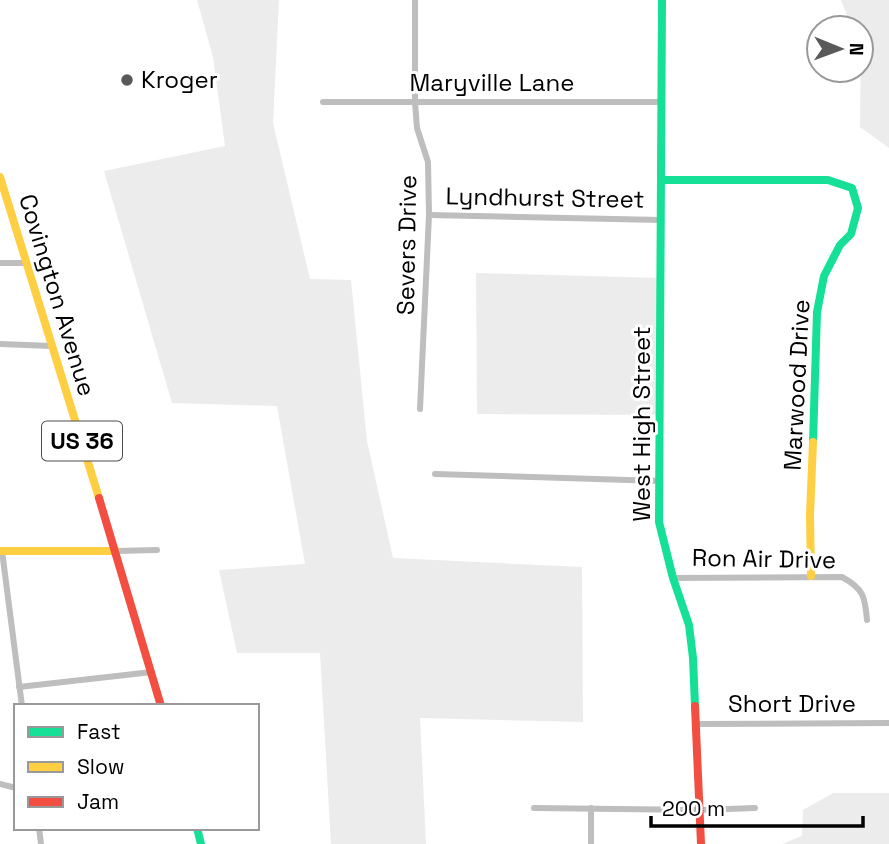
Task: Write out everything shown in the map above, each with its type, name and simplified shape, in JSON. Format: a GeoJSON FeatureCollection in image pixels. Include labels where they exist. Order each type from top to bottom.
{"type":"FeatureCollection","features":[{"type":"Feature","properties":{"kind":"street","name":"Severs Drive"},"geometry":{"type":"LineString","coordinates":[[415,0],[415,102],[417,128],[428,162],[429,215],[420,409]]}},
{"type":"Feature","properties":{"kind":"street","name":"West High Street"},"geometry":{"type":"LineString","coordinates":[[662,0],[659,522],[673,578],[689,625],[693,658],[701,844]]}},
{"type":"Feature","properties":{"kind":"street","name":"Maryville Lane"},"geometry":{"type":"LineString","coordinates":[[323,102],[662,102]]}},
{"type":"Feature","properties":{"kind":"street","name":"Covington Avenue"},"geometry":{"type":"LineString","coordinates":[[0,177],[160,704]]}},
{"type":"Feature","properties":{"kind":"street","name":"Marwood Drive"},"geometry":{"type":"LineString","coordinates":[[662,180],[828,180],[852,188],[858,208],[852,234],[840,245],[824,276],[817,312],[810,514],[811,576]]}},
{"type":"Feature","properties":{"kind":"street","name":"Lyndhurst Street"},"geometry":{"type":"LineString","coordinates":[[429,215],[661,220]]}},
{"type":"Feature","properties":{"kind":"street"},"geometry":{"type":"LineString","coordinates":[[0,263],[26,263]]}},
{"type":"Feature","properties":{"kind":"street"},"geometry":{"type":"LineString","coordinates":[[0,344],[52,345]]}},
{"type":"Feature","properties":{"kind":"street"},"geometry":{"type":"LineString","coordinates":[[435,474],[660,481]]}},
{"type":"Feature","properties":{"kind":"street"},"geometry":{"type":"LineString","coordinates":[[22,704],[1,551],[157,550]]}},
{"type":"Feature","properties":{"kind":"street","name":"Ron Air Drive"},"geometry":{"type":"LineString","coordinates":[[673,578],[842,577],[856,585],[865,598],[867,620]]}},
{"type":"Feature","properties":{"kind":"street"},"geometry":{"type":"LineString","coordinates":[[19,687],[152,672]]}},
{"type":"Feature","properties":{"kind":"street","name":"Short Drive"},"geometry":{"type":"LineString","coordinates":[[696,724],[889,723]]}},
{"type":"Feature","properties":{"kind":"street"},"geometry":{"type":"LineString","coordinates":[[534,808],[755,808]]}},
{"type":"Feature","properties":{"kind":"street"},"geometry":{"type":"LineString","coordinates":[[591,808],[591,844]]}},
{"type":"Feature","properties":{"kind":"shaded area"},"geometry":{"type":"Polygon","coordinates":[[[197,0],[279,0],[273,123],[310,279],[351,280],[367,441],[393,558],[582,567],[583,722],[420,718],[426,844],[331,844],[320,653],[237,653],[219,570],[305,564],[277,406],[172,403],[104,171],[225,146],[213,57],[197,0]]]}},
{"type":"Feature","properties":{"kind":"shaded area"},"geometry":{"type":"Polygon","coordinates":[[[841,0],[889,0],[889,148],[860,127],[860,84],[875,84],[875,14],[846,14],[841,0]]]}},
{"type":"Feature","properties":{"kind":"shaded area"},"geometry":{"type":"Polygon","coordinates":[[[476,273],[661,278],[661,415],[477,414],[476,273]]]}},
{"type":"Feature","properties":{"kind":"shaded area"},"geometry":{"type":"Polygon","coordinates":[[[833,793],[889,793],[889,844],[782,844],[802,836],[803,810],[833,793]]]}},
{"type":"Feature","properties":{"kind":"traffic: fast"},"geometry":{"type":"LineString","coordinates":[[662,0],[659,522],[673,578],[689,625],[695,706]]}},
{"type":"Feature","properties":{"kind":"traffic: fast"},"geometry":{"type":"LineString","coordinates":[[662,180],[828,180],[852,188],[858,208],[851,234],[840,245],[824,276],[817,312],[813,442]]}},
{"type":"Feature","properties":{"kind":"traffic: fast"},"geometry":{"type":"LineString","coordinates":[[198,830],[201,844]]}},
{"type":"Feature","properties":{"kind":"traffic: slow"},"geometry":{"type":"LineString","coordinates":[[0,177],[99,498]]}},
{"type":"Feature","properties":{"kind":"traffic: slow"},"geometry":{"type":"LineString","coordinates":[[811,576],[813,442]]}},
{"type":"Feature","properties":{"kind":"traffic: slow"},"geometry":{"type":"LineString","coordinates":[[0,551],[116,551]]}},
{"type":"Feature","properties":{"kind":"traffic: jam"},"geometry":{"type":"LineString","coordinates":[[99,498],[160,704]]}},
{"type":"Feature","properties":{"kind":"traffic: jam"},"geometry":{"type":"LineString","coordinates":[[695,706],[701,844]]}},
{"type":"Feature","properties":{"kind":"place","name":"Kroger"},"geometry":{"type":"Point","coordinates":[127,80]}}]}
